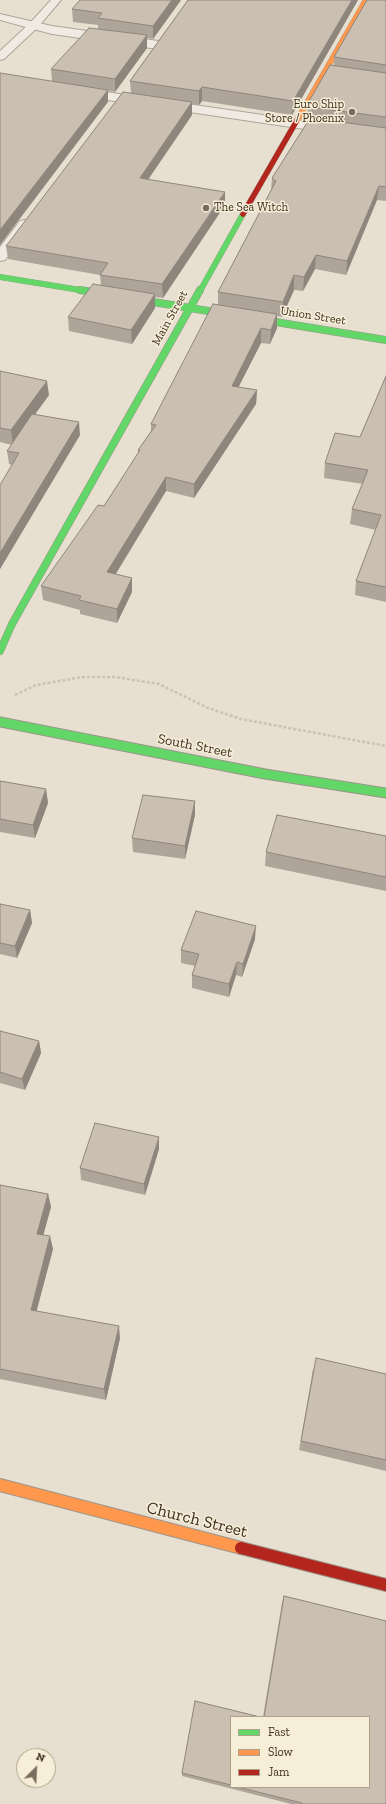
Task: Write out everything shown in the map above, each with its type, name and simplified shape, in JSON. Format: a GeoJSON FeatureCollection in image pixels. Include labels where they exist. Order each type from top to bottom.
{"type":"FeatureCollection","features":[{"type":"Feature","properties":{"kind":"street","name":"Main Street"},"geometry":{"type":"LineString","coordinates":[[0,651],[6,623],[294,125],[327,74],[366,0]]}},
{"type":"Feature","properties":{"kind":"street"},"geometry":{"type":"LineString","coordinates":[[0,17],[90,36],[158,45]]}},
{"type":"Feature","properties":{"kind":"street"},"geometry":{"type":"LineString","coordinates":[[149,57],[166,32]]}},
{"type":"Feature","properties":{"kind":"street"},"geometry":{"type":"LineString","coordinates":[[109,112],[127,87]]}},
{"type":"Feature","properties":{"kind":"street"},"geometry":{"type":"LineString","coordinates":[[64,90],[294,125],[386,137]]}},
{"type":"Feature","properties":{"kind":"street"},"geometry":{"type":"LineString","coordinates":[[0,257],[33,213]]}},
{"type":"Feature","properties":{"kind":"street","name":"Union Street"},"geometry":{"type":"LineString","coordinates":[[0,277],[386,340]]}},
{"type":"Feature","properties":{"kind":"street","name":"South Street"},"geometry":{"type":"LineString","coordinates":[[0,722],[265,774],[386,793]]}},
{"type":"Feature","properties":{"kind":"street","name":"Church Street"},"geometry":{"type":"LineString","coordinates":[[0,1485],[142,1523],[386,1584]]}},
{"type":"Feature","properties":{"kind":"lane"},"geometry":{"type":"LineString","coordinates":[[0,57],[34,25],[56,0]]}},
{"type":"Feature","properties":{"kind":"path"},"geometry":{"type":"LineString","coordinates":[[14,695],[36,685],[83,677],[115,677],[158,684],[208,708],[241,719],[386,746]]}},
{"type":"Feature","properties":{"kind":"building"},"geometry":{"type":"Polygon","coordinates":[[[80,0],[172,0],[153,26],[98,18],[102,13],[72,9],[80,0]]]}},
{"type":"Feature","properties":{"kind":"building"},"geometry":{"type":"Polygon","coordinates":[[[188,0],[352,0],[293,101],[202,87],[199,91],[130,81],[188,0]]]}},
{"type":"Feature","properties":{"kind":"building"},"geometry":{"type":"Polygon","coordinates":[[[367,0],[386,0],[386,65],[334,57],[367,0]]]}},
{"type":"Feature","properties":{"kind":"building"},"geometry":{"type":"Polygon","coordinates":[[[89,28],[147,35],[115,79],[51,69],[89,28]]]}},
{"type":"Feature","properties":{"kind":"building"},"geometry":{"type":"Polygon","coordinates":[[[330,65],[386,73],[386,117],[316,108],[318,105],[308,103],[330,65]]]}},
{"type":"Feature","properties":{"kind":"building"},"geometry":{"type":"Polygon","coordinates":[[[0,73],[108,90],[0,230],[0,73]]]}},
{"type":"Feature","properties":{"kind":"building"},"geometry":{"type":"Polygon","coordinates":[[[123,92],[192,102],[140,178],[225,192],[162,284],[100,275],[108,263],[6,246],[123,92]]]}},
{"type":"Feature","properties":{"kind":"building"},"geometry":{"type":"Polygon","coordinates":[[[310,118],[386,128],[386,187],[379,186],[347,261],[316,255],[304,277],[294,275],[283,302],[218,292],[276,181],[272,178],[310,118]]]}},
{"type":"Feature","properties":{"kind":"building"},"geometry":{"type":"Polygon","coordinates":[[[93,284],[155,294],[131,330],[68,317],[93,284]]]}},
{"type":"Feature","properties":{"kind":"building"},"geometry":{"type":"Polygon","coordinates":[[[213,304],[277,314],[271,330],[261,328],[232,386],[257,390],[194,484],[166,477],[107,572],[132,578],[117,609],[79,600],[81,596],[41,586],[98,505],[104,506],[140,450],[138,450],[156,425],[151,424],[213,304]]]}},
{"type":"Feature","properties":{"kind":"building"},"geometry":{"type":"Polygon","coordinates":[[[0,371],[47,381],[11,430],[0,428],[0,371]]]}},
{"type":"Feature","properties":{"kind":"building"},"geometry":{"type":"Polygon","coordinates":[[[386,376],[386,587],[356,581],[381,515],[352,509],[368,470],[325,463],[335,433],[360,437],[386,376]]]}},
{"type":"Feature","properties":{"kind":"building"},"geometry":{"type":"Polygon","coordinates":[[[32,414],[79,422],[0,553],[0,485],[19,453],[7,451],[32,414]]]}},
{"type":"Feature","properties":{"kind":"building"},"geometry":{"type":"Polygon","coordinates":[[[0,781],[46,789],[33,825],[0,819],[0,781]]]}},
{"type":"Feature","properties":{"kind":"building"},"geometry":{"type":"Polygon","coordinates":[[[143,795],[195,801],[185,846],[132,838],[143,795]]]}},
{"type":"Feature","properties":{"kind":"building"},"geometry":{"type":"Polygon","coordinates":[[[277,815],[386,836],[386,877],[266,852],[277,815]]]}},
{"type":"Feature","properties":{"kind":"building"},"geometry":{"type":"Polygon","coordinates":[[[0,904],[30,910],[15,946],[0,943],[0,904]]]}},
{"type":"Feature","properties":{"kind":"building"},"geometry":{"type":"Polygon","coordinates":[[[196,911],[256,926],[243,964],[237,962],[229,984],[192,975],[199,954],[181,950],[196,911]]]}},
{"type":"Feature","properties":{"kind":"building"},"geometry":{"type":"Polygon","coordinates":[[[0,1031],[39,1041],[22,1079],[0,1072],[0,1031]]]}},
{"type":"Feature","properties":{"kind":"building"},"geometry":{"type":"Polygon","coordinates":[[[95,1123],[159,1137],[144,1184],[80,1168],[95,1123]]]}},
{"type":"Feature","properties":{"kind":"building"},"geometry":{"type":"Polygon","coordinates":[[[0,1185],[48,1194],[37,1234],[50,1236],[31,1310],[119,1326],[104,1389],[0,1369],[0,1185]]]}},
{"type":"Feature","properties":{"kind":"building"},"geometry":{"type":"Polygon","coordinates":[[[316,1358],[386,1374],[386,1460],[301,1441],[316,1358]]]}},
{"type":"Feature","properties":{"kind":"building"},"geometry":{"type":"Polygon","coordinates":[[[284,1596],[386,1621],[386,1804],[302,1804],[242,1788],[370,1788],[370,1716],[264,1716],[284,1596]]]}},
{"type":"Feature","properties":{"kind":"building"},"geometry":{"type":"Polygon","coordinates":[[[195,1701],[256,1716],[230,1716],[230,1785],[182,1773],[195,1701]]]}},
{"type":"Feature","properties":{"kind":"traffic: fast"},"geometry":{"type":"LineString","coordinates":[[0,651],[12,624],[243,214]]}},
{"type":"Feature","properties":{"kind":"traffic: fast"},"geometry":{"type":"LineString","coordinates":[[0,277],[386,340]]}},
{"type":"Feature","properties":{"kind":"traffic: fast"},"geometry":{"type":"LineString","coordinates":[[0,722],[265,774],[386,793]]}},
{"type":"Feature","properties":{"kind":"traffic: slow"},"geometry":{"type":"LineString","coordinates":[[296,122],[366,0]]}},
{"type":"Feature","properties":{"kind":"traffic: slow"},"geometry":{"type":"LineString","coordinates":[[0,1485],[241,1548]]}},
{"type":"Feature","properties":{"kind":"traffic: jam"},"geometry":{"type":"LineString","coordinates":[[243,214],[296,122]]}},
{"type":"Feature","properties":{"kind":"traffic: jam"},"geometry":{"type":"LineString","coordinates":[[241,1548],[386,1585]]}},
{"type":"Feature","properties":{"kind":"place","name":"Euro Ship Store / Phoenix"},"geometry":{"type":"Point","coordinates":[352,112]}},
{"type":"Feature","properties":{"kind":"place","name":"The Sea Witch"},"geometry":{"type":"Point","coordinates":[206,208]}}]}
